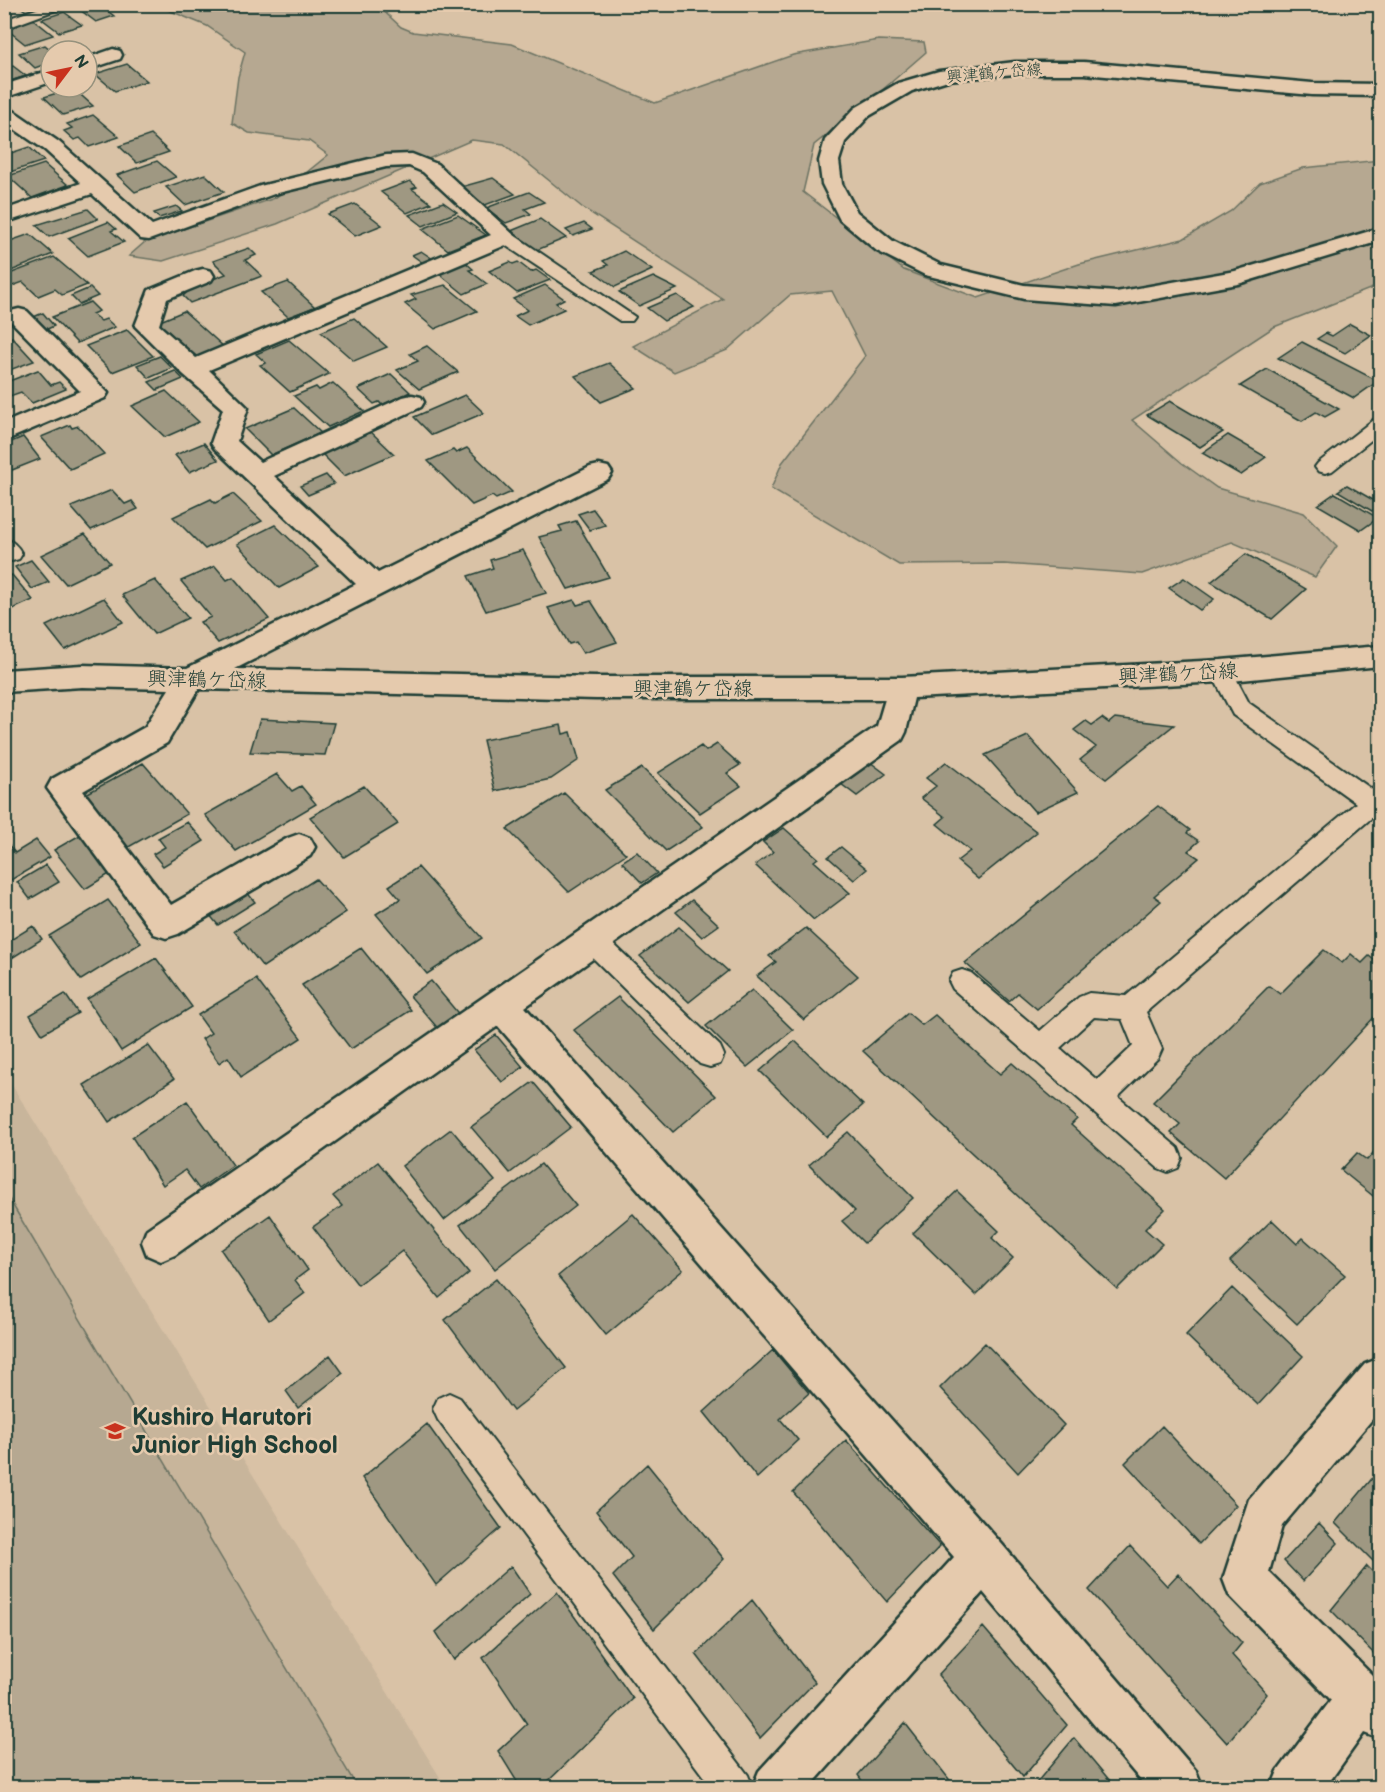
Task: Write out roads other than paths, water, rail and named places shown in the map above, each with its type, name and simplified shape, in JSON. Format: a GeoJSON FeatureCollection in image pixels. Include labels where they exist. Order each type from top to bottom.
{"type":"FeatureCollection","features":[{"type":"Feature","properties":{"kind":"street"},"geometry":{"type":"LineString","coordinates":[[99,60],[113,56]]}},
{"type":"Feature","properties":{"kind":"street","name":"興津鶴ケ岱線"},"geometry":{"type":"LineString","coordinates":[[1380,90],[1312,89],[1084,68],[1015,68],[946,75],[905,87],[862,112],[835,140],[829,161],[832,184],[848,214],[885,246],[933,270],[1024,292],[1116,299],[1238,277],[1380,234]]}},
{"type":"Feature","properties":{"kind":"street"},"geometry":{"type":"LineString","coordinates":[[4,92],[39,80]]}},
{"type":"Feature","properties":{"kind":"street"},"geometry":{"type":"LineString","coordinates":[[4,113],[52,146],[149,234],[267,190],[386,161],[412,160],[430,168],[505,237],[191,369]]}},
{"type":"Feature","properties":{"kind":"street"},"geometry":{"type":"LineString","coordinates":[[4,217],[94,186]]}},
{"type":"Feature","properties":{"kind":"street"},"geometry":{"type":"LineString","coordinates":[[203,276],[157,296],[147,326],[191,369],[236,408],[224,443],[376,587]]}},
{"type":"Feature","properties":{"kind":"street"},"geometry":{"type":"LineString","coordinates":[[4,433],[96,393],[9,313]]}},
{"type":"Feature","properties":{"kind":"street"},"geometry":{"type":"LineString","coordinates":[[256,474],[412,402]]}},
{"type":"Feature","properties":{"kind":"street"},"geometry":{"type":"LineString","coordinates":[[299,847],[166,924],[63,788],[156,735],[190,679],[599,473]]}},
{"type":"Feature","properties":{"kind":"street","name":"興津鶴ケ岱線"},"geometry":{"type":"LineString","coordinates":[[4,681],[82,676],[596,688],[902,688],[1221,671],[1380,656]]}},
{"type":"Feature","properties":{"kind":"street"},"geometry":{"type":"LineString","coordinates":[[161,1242],[891,732],[902,688]]}},
{"type":"Feature","properties":{"kind":"street"},"geometry":{"type":"LineString","coordinates":[[501,1005],[984,1558],[1179,1788]]}},
{"type":"Feature","properties":{"kind":"street"},"geometry":{"type":"LineString","coordinates":[[1295,1788],[1371,1707],[1245,1579],[1264,1514],[1380,1379]]}},
{"type":"Feature","properties":{"kind":"street"},"geometry":{"type":"LineString","coordinates":[[776,1788],[984,1558]]}},
{"type":"Feature","properties":{"kind":"lane"},"geometry":{"type":"LineString","coordinates":[[4,25],[66,4]]}},
{"type":"Feature","properties":{"kind":"lane"},"geometry":{"type":"LineString","coordinates":[[505,237],[626,317]]}},
{"type":"Feature","properties":{"kind":"lane"},"geometry":{"type":"LineString","coordinates":[[1325,467],[1380,424]]}},
{"type":"Feature","properties":{"kind":"lane"},"geometry":{"type":"LineString","coordinates":[[1040,1049],[1089,1005],[1131,1008],[1377,805],[1241,710],[1221,671]]}},
{"type":"Feature","properties":{"kind":"lane"},"geometry":{"type":"LineString","coordinates":[[592,940],[710,1055]]}},
{"type":"Feature","properties":{"kind":"lane"},"geometry":{"type":"LineString","coordinates":[[962,981],[1168,1158]]}},
{"type":"Feature","properties":{"kind":"lane"},"geometry":{"type":"LineString","coordinates":[[1098,1098],[1148,1049],[1131,1008]]}},
{"type":"Feature","properties":{"kind":"lane"},"geometry":{"type":"LineString","coordinates":[[449,1409],[735,1788]]}},
{"type":"Feature","properties":{"kind":"place","name":"Kushiro Harutori Junior High School"},"geometry":{"type":"Point","coordinates":[115,1431]}}]}
